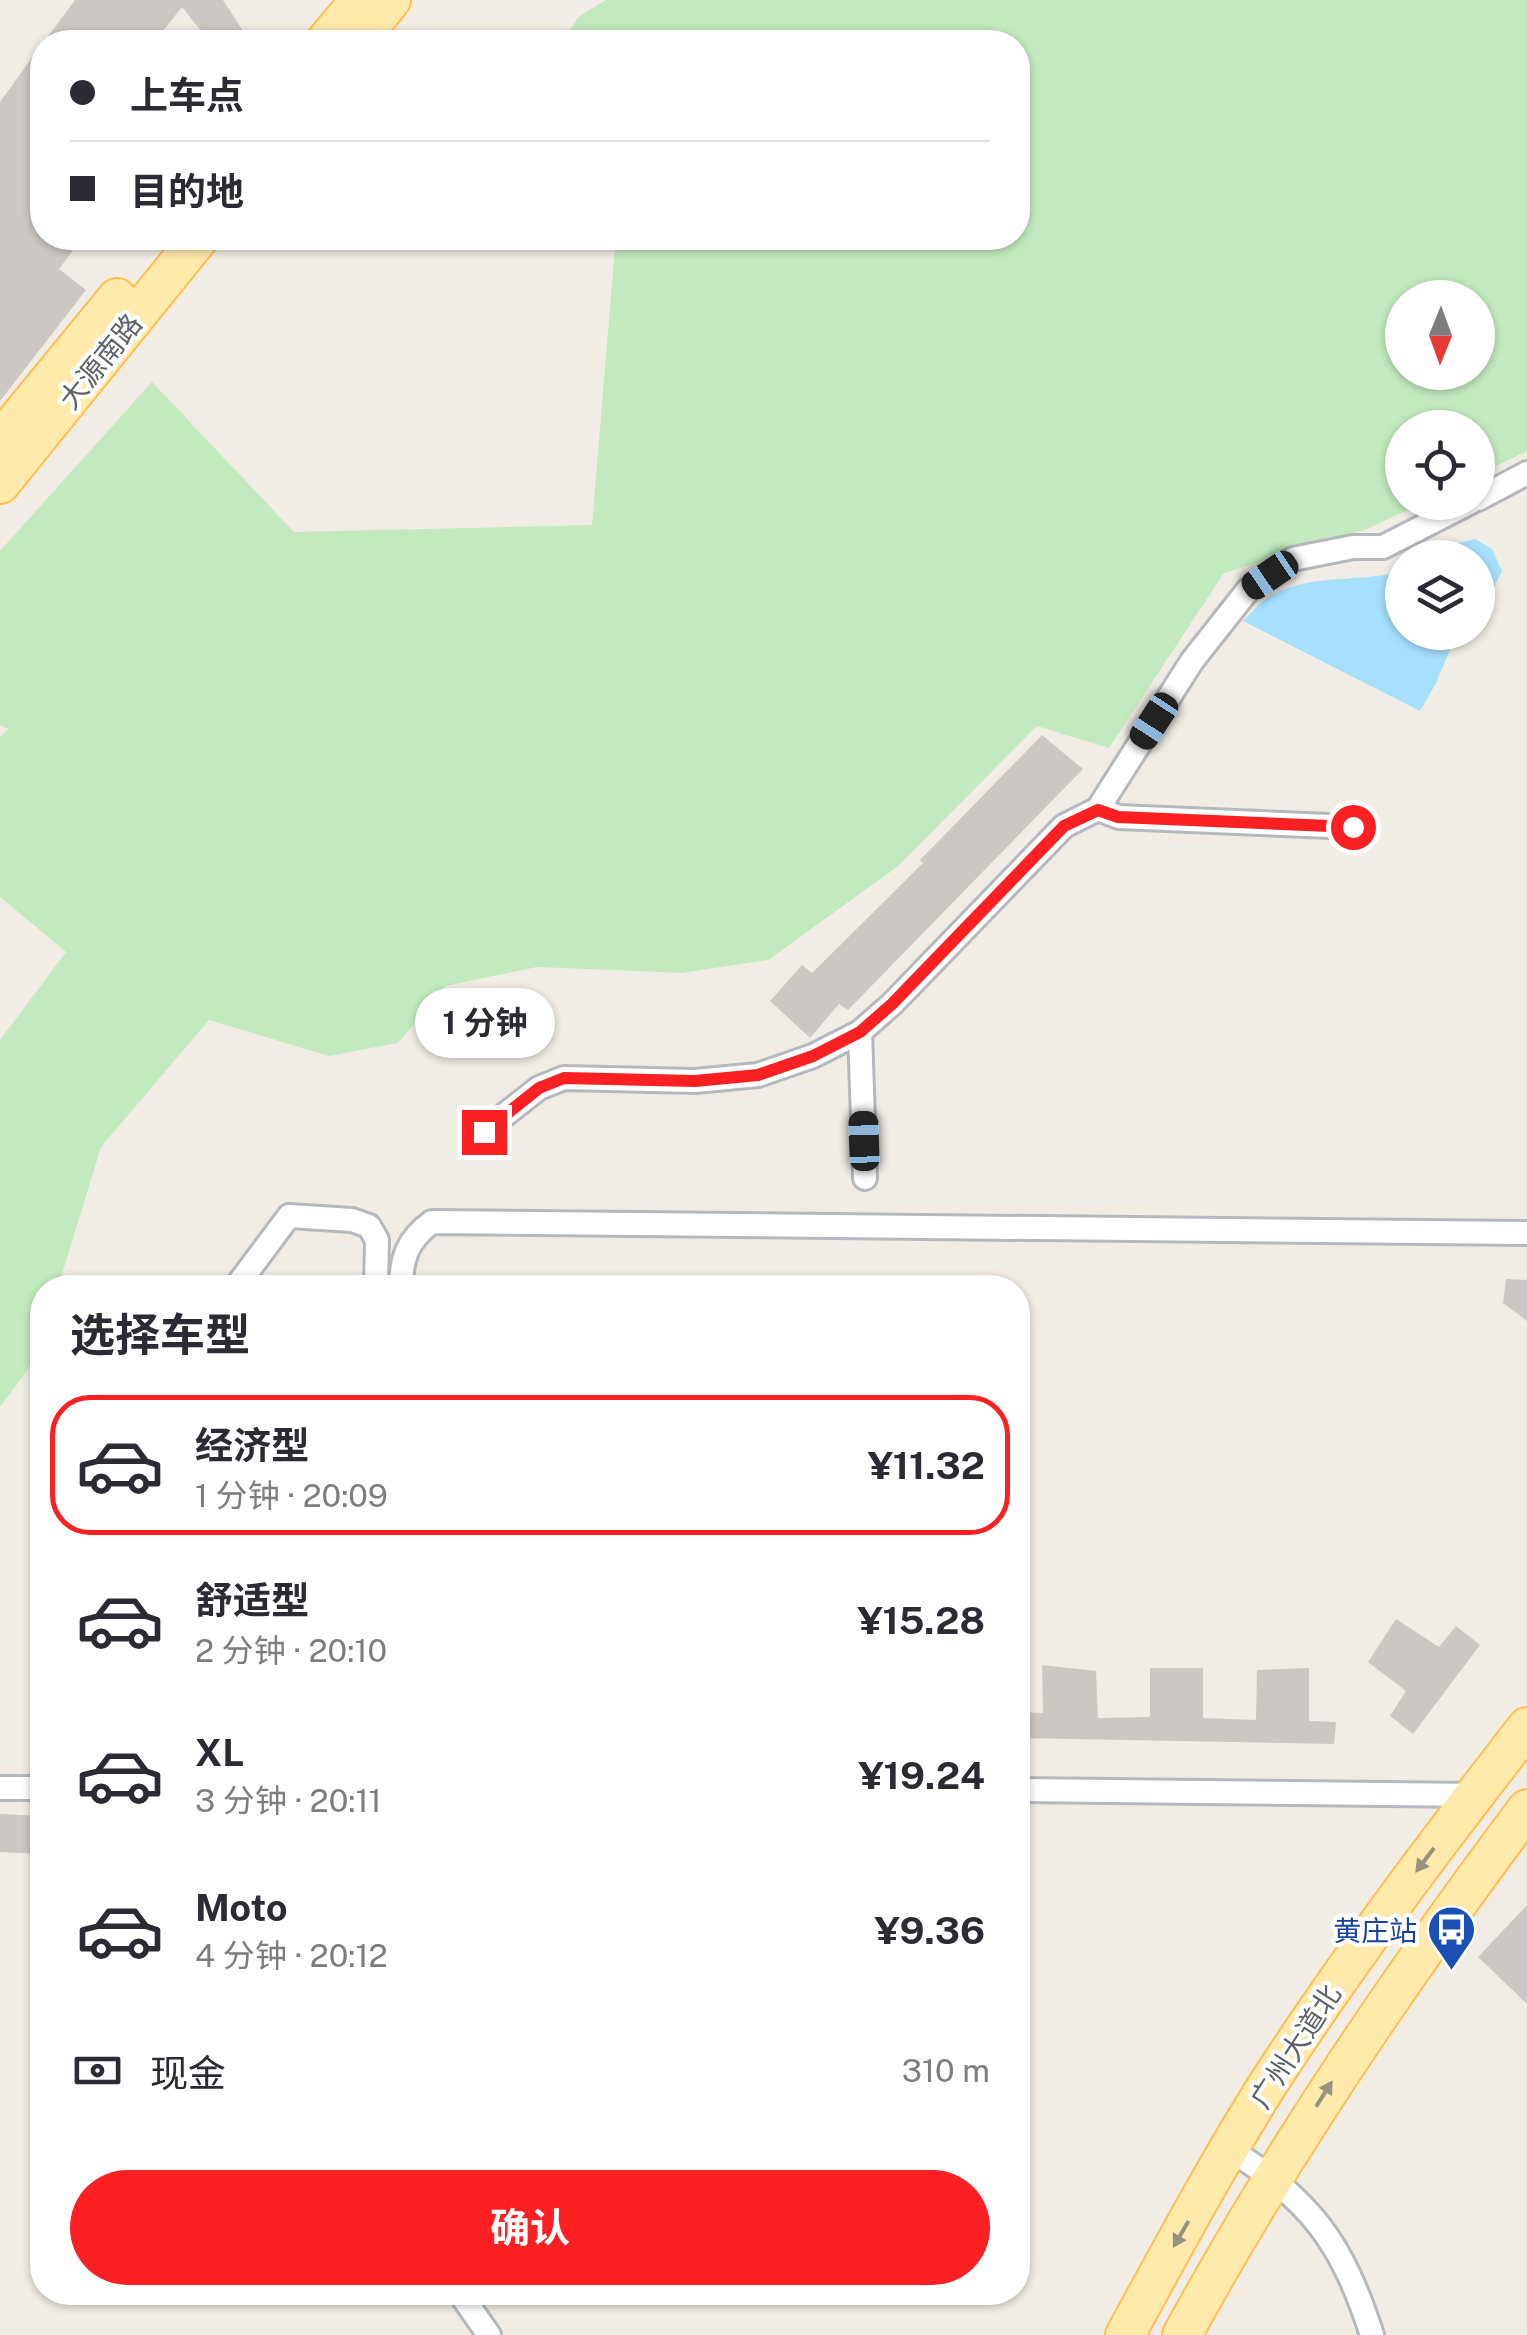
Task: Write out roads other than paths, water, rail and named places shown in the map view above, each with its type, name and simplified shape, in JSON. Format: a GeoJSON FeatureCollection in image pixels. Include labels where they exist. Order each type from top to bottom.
{"type":"FeatureCollection","features":[{"type":"Feature","properties":{"kind":"main road"},"geometry":{"type":"LineString","coordinates":[[335,30],[360,0]]}},
{"type":"Feature","properties":{"kind":"main road"},"geometry":{"type":"LineString","coordinates":[[367,30],[391,0]]}},
{"type":"Feature","properties":{"kind":"main road","name":"大源南路"},"geometry":{"type":"LineString","coordinates":[[0,442],[156,250]]}},
{"type":"Feature","properties":{"kind":"main road","name":"大源南路"},"geometry":{"type":"LineString","coordinates":[[0,484],[189,250]]}},
{"type":"Feature","properties":{"kind":"main road","name":"广州大道北"},"geometry":{"type":"LineString","coordinates":[[1125,2335],[1266,2087],[1350,1961],[1527,1727]]}},
{"type":"Feature","properties":{"kind":"main road","name":"广州大道北"},"geometry":{"type":"LineString","coordinates":[[1182,2335],[1274,2177],[1384,2003],[1527,1809]]}},
{"type":"Feature","properties":{"kind":"street"},"geometry":{"type":"LineString","coordinates":[[1495,490],[1527,473]]}},
{"type":"Feature","properties":{"kind":"street"},"geometry":{"type":"LineString","coordinates":[[484,1132],[539,1088],[564,1078],[695,1081],[758,1075],[813,1056],[860,1032],[892,1004],[1064,826],[1098,810],[1192,661],[1248,590],[1293,559],[1353,547],[1383,547],[1435,520]]}},
{"type":"Feature","properties":{"kind":"street"},"geometry":{"type":"LineString","coordinates":[[1098,810],[1118,817],[1353,827]]}},
{"type":"Feature","properties":{"kind":"street"},"geometry":{"type":"LineString","coordinates":[[860,1032],[865,1178]]}},
{"type":"Feature","properties":{"kind":"street"},"geometry":{"type":"LineString","coordinates":[[245,1275],[288,1216],[352,1220],[369,1226],[377,1240],[376,1275]]}},
{"type":"Feature","properties":{"kind":"street"},"geometry":{"type":"LineString","coordinates":[[401,1275],[413,1234],[432,1222],[1527,1232]]}},
{"type":"Feature","properties":{"kind":"street"},"geometry":{"type":"LineString","coordinates":[[0,1788],[30,1788]]}},
{"type":"Feature","properties":{"kind":"street"},"geometry":{"type":"LineString","coordinates":[[1030,1790],[1475,1795]]}},
{"type":"Feature","properties":{"kind":"street"},"geometry":{"type":"LineString","coordinates":[[1229,2150],[1274,2177],[1324,2229],[1346,2266],[1372,2335]]}},
{"type":"Feature","properties":{"kind":"street"},"geometry":{"type":"LineString","coordinates":[[468,2305],[489,2335]]}},
{"type":"Feature","properties":{"kind":"water"},"geometry":{"type":"Polygon","coordinates":[[[1495,556],[1502,571],[1495,585],[1495,556]]]}},
{"type":"Feature","properties":{"kind":"water"},"geometry":{"type":"Polygon","coordinates":[[[1385,575],[1385,650],[1450,650],[1420,711],[1243,621],[1264,600],[1287,588],[1385,575]]]}},
{"type":"Feature","properties":{"kind":"place","name":"黄庄站"},"geometry":{"type":"Point","coordinates":[1452,1972]}}]}
